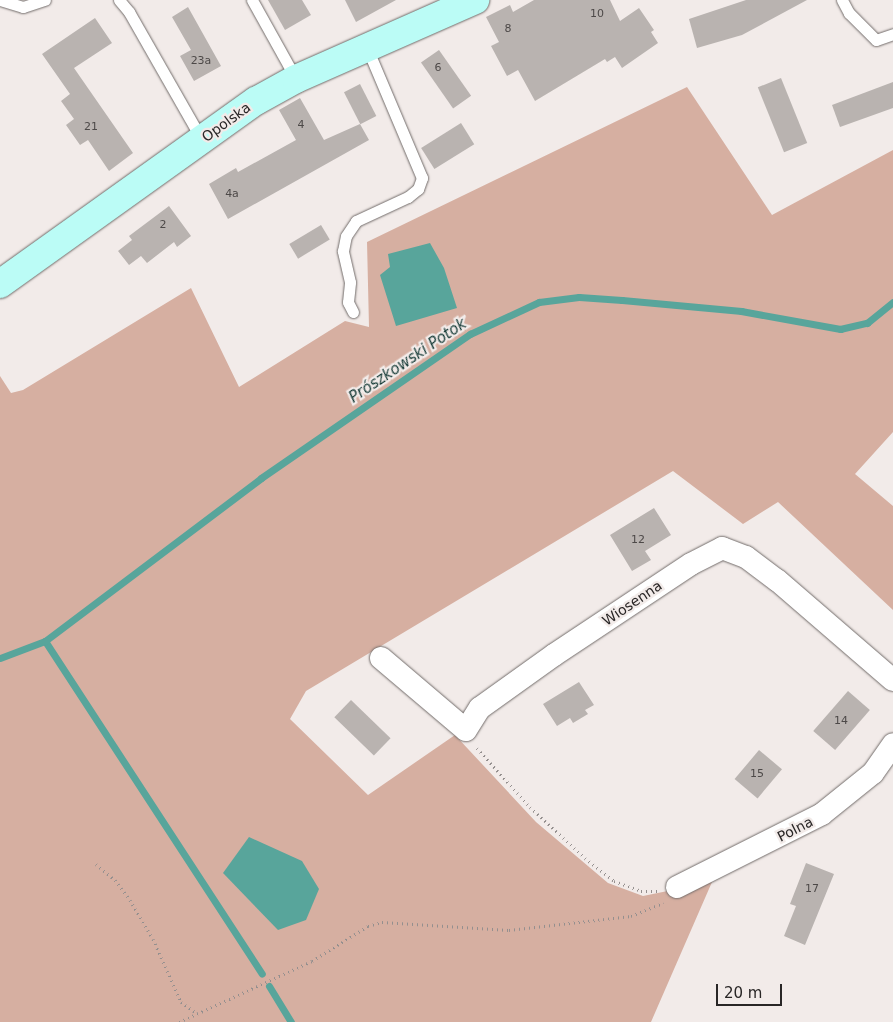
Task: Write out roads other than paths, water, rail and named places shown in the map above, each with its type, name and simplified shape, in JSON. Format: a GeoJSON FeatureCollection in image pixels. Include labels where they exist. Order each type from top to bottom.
{"type":"FeatureCollection","features":[{"type":"Feature","properties":{"kind":"street","name":"Opolska"},"geometry":{"type":"LineString","coordinates":[[0,284],[256,101],[296,79],[475,0]]}},
{"type":"Feature","properties":{"kind":"street","name":"Wiosenna"},"geometry":{"type":"LineString","coordinates":[[381,658],[466,730],[480,708],[554,655],[691,564],[722,548],[746,557],[777,580],[893,680]]}},
{"type":"Feature","properties":{"kind":"street","name":"Polna"},"geometry":{"type":"LineString","coordinates":[[677,887],[822,814],[873,773],[893,744]]}},
{"type":"Feature","properties":{"kind":"lane"},"geometry":{"type":"LineString","coordinates":[[0,0],[23,7],[45,0]]}},
{"type":"Feature","properties":{"kind":"lane"},"geometry":{"type":"LineString","coordinates":[[119,0],[202,140]]}},
{"type":"Feature","properties":{"kind":"lane"},"geometry":{"type":"LineString","coordinates":[[252,0],[296,79]]}},
{"type":"Feature","properties":{"kind":"lane"},"geometry":{"type":"LineString","coordinates":[[842,0],[849,13],[876,40],[893,34]]}},
{"type":"Feature","properties":{"kind":"lane"},"geometry":{"type":"LineString","coordinates":[[353,312],[348,302],[350,282],[343,251],[346,236],[356,221],[408,197],[418,189],[422,178],[367,48]]}},
{"type":"Feature","properties":{"kind":"water"},"geometry":{"type":"Polygon","coordinates":[[[430,243],[444,268],[457,308],[396,326],[380,275],[390,267],[388,254],[430,243]]]}},
{"type":"Feature","properties":{"kind":"water"},"geometry":{"type":"Polygon","coordinates":[[[249,837],[302,861],[319,889],[306,920],[278,930],[223,873],[249,837]]]}},
{"type":"Feature","properties":{"kind":"waterway","name":"Prószkowski Potok"},"geometry":{"type":"LineString","coordinates":[[0,658],[45,641],[261,478],[470,334],[539,302],[579,297],[622,300],[741,311],[840,329],[867,323],[893,302]]}},
{"type":"Feature","properties":{"kind":"waterway"},"geometry":{"type":"LineString","coordinates":[[45,641],[262,974]]}},
{"type":"Feature","properties":{"kind":"waterway"},"geometry":{"type":"LineString","coordinates":[[269,986],[291,1022]]}}]}
